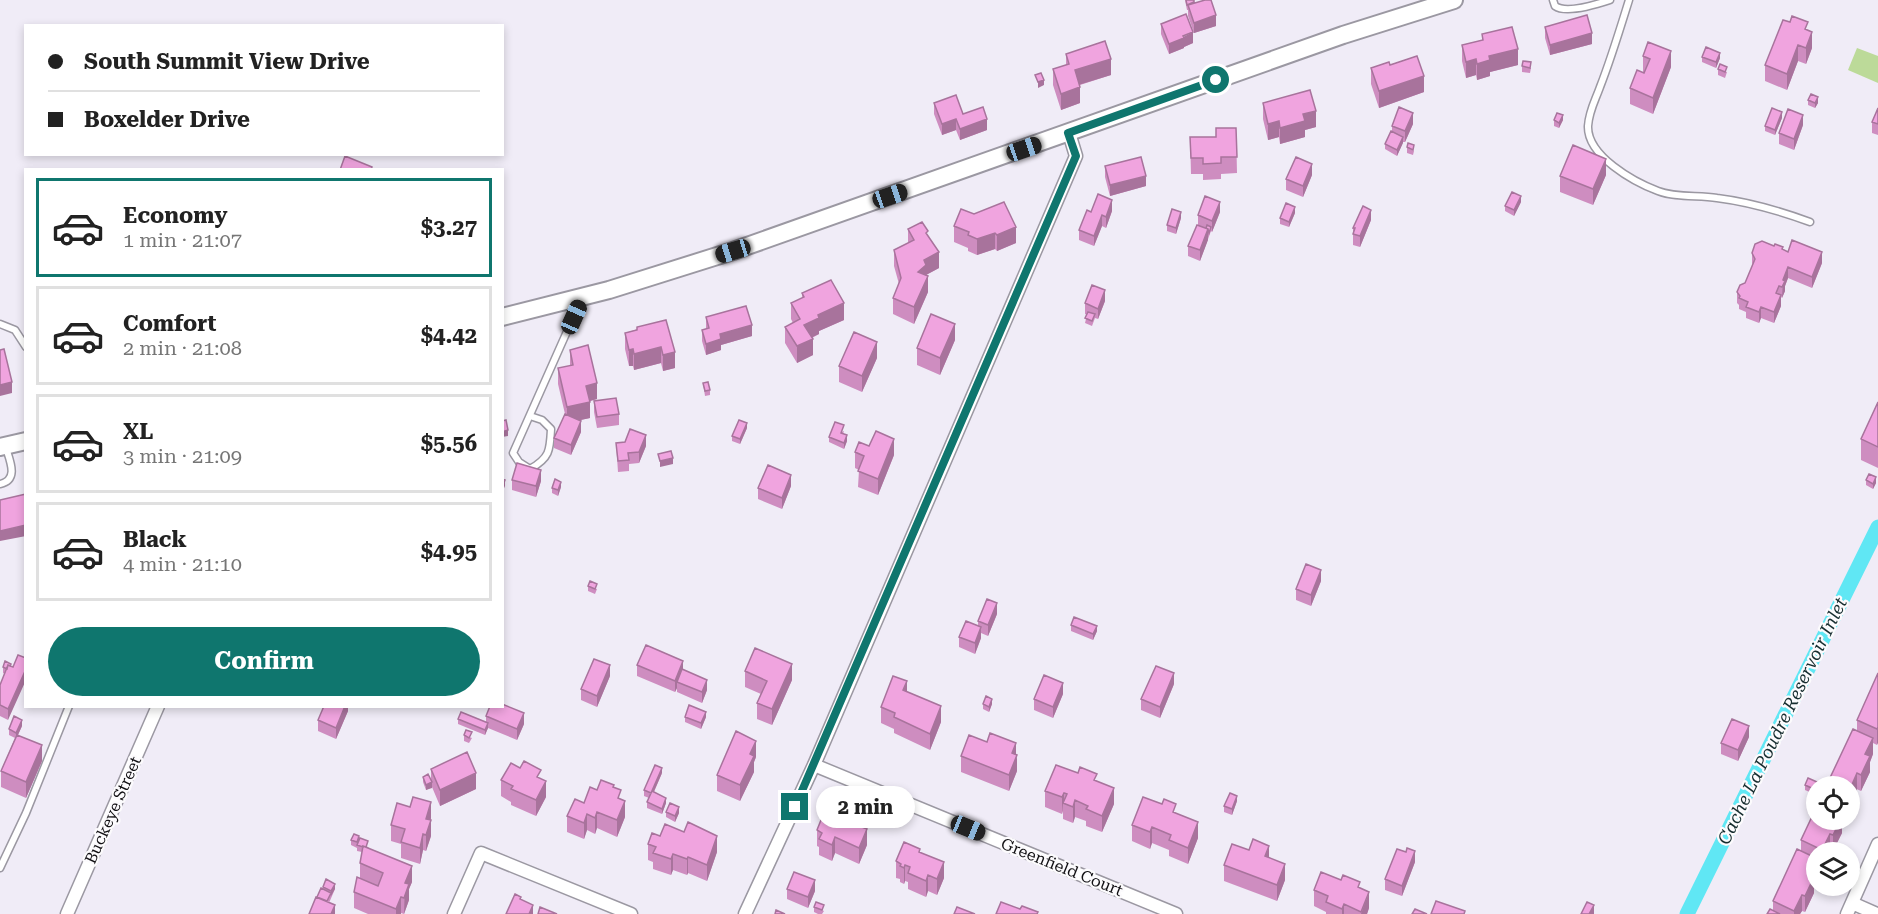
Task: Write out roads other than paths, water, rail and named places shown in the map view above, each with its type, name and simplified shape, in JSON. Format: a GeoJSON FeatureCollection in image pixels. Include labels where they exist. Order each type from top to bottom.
{"type":"FeatureCollection","features":[{"type":"Feature","properties":{"kind":"street"},"geometry":{"type":"LineString","coordinates":[[504,317],[582,297],[733,251],[1343,35],[1454,0]]}},
{"type":"Feature","properties":{"kind":"street"},"geometry":{"type":"LineString","coordinates":[[745,914],[814,765],[1076,156],[1068,133]]}},
{"type":"Feature","properties":{"kind":"street"},"geometry":{"type":"LineString","coordinates":[[3,447],[24,442]]}},
{"type":"Feature","properties":{"kind":"street","name":"Buckeye Street"},"geometry":{"type":"LineString","coordinates":[[67,914],[157,708]]}},
{"type":"Feature","properties":{"kind":"street","name":"Greenfield Court"},"geometry":{"type":"LineString","coordinates":[[814,765],[1176,914]]}},
{"type":"Feature","properties":{"kind":"street"},"geometry":{"type":"LineString","coordinates":[[1877,914],[1849,909],[1878,844]]}},
{"type":"Feature","properties":{"kind":"street"},"geometry":{"type":"LineString","coordinates":[[454,914],[481,853],[631,914]]}},
{"type":"Feature","properties":{"kind":"lane"},"geometry":{"type":"LineString","coordinates":[[1553,0],[1559,9],[1568,9],[1610,0]]}},
{"type":"Feature","properties":{"kind":"lane"},"geometry":{"type":"LineString","coordinates":[[1629,0],[1600,88],[1590,109],[1588,129],[1595,148],[1603,158],[1627,176],[1660,192],[1717,198],[1780,211],[1810,222]]}},
{"type":"Feature","properties":{"kind":"lane"},"geometry":{"type":"LineString","coordinates":[[530,416],[542,420],[551,429],[548,453],[542,462],[530,469],[519,462],[513,453],[582,297]]}},
{"type":"Feature","properties":{"kind":"lane"},"geometry":{"type":"LineString","coordinates":[[0,324],[15,330],[24,344]]}},
{"type":"Feature","properties":{"kind":"lane"},"geometry":{"type":"LineString","coordinates":[[0,484],[7,483],[12,470],[3,447]]}},
{"type":"Feature","properties":{"kind":"lane"},"geometry":{"type":"LineString","coordinates":[[0,868],[26,813],[68,708]]}},
{"type":"Feature","properties":{"kind":"waterway","name":"Cache La Poudre Reservoir Inlet"},"geometry":{"type":"LineString","coordinates":[[1687,914],[1878,527]]}}]}
